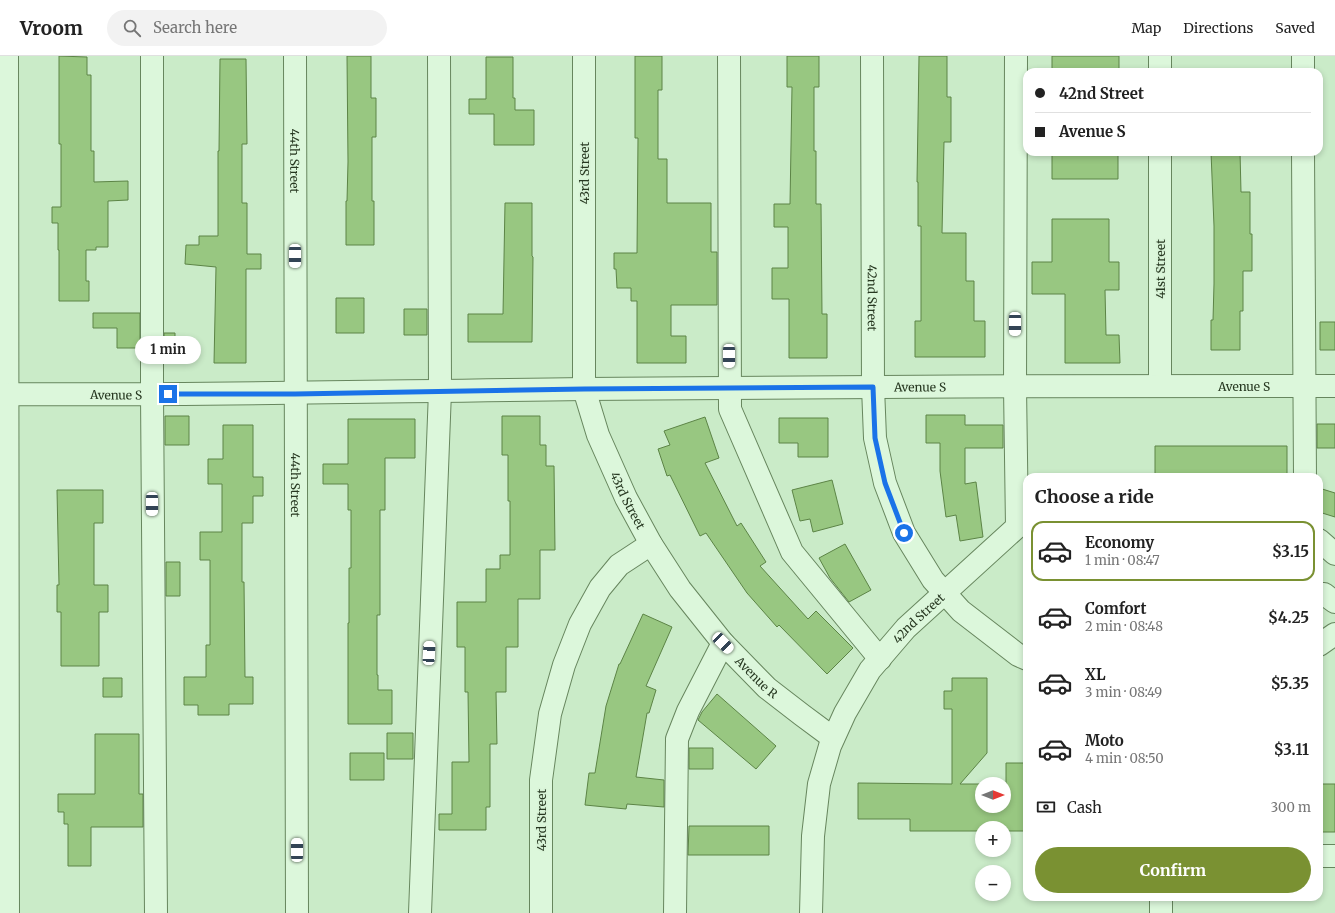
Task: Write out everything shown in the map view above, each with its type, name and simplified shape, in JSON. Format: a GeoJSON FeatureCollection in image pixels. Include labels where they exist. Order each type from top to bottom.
{"type":"FeatureCollection","features":[{"type":"Feature","properties":{"kind":"street"},"geometry":{"type":"LineString","coordinates":[[7,56],[3,646],[4,851],[8,913]]}},
{"type":"Feature","properties":{"kind":"street"},"geometry":{"type":"LineString","coordinates":[[152,56],[152,394],[156,913]]}},
{"type":"Feature","properties":{"kind":"street","name":"44th Street"},"geometry":{"type":"LineString","coordinates":[[295,56],[297,913]]}},
{"type":"Feature","properties":{"kind":"street"},"geometry":{"type":"LineString","coordinates":[[420,913],[440,391],[439,56]]}},
{"type":"Feature","properties":{"kind":"street","name":"43rd Street"},"geometry":{"type":"LineString","coordinates":[[541,913],[541,780],[550,714],[564,665],[580,624],[600,588],[619,565],[651,544],[626,498],[601,442],[584,389],[584,56]]}},
{"type":"Feature","properties":{"kind":"street"},"geometry":{"type":"LineString","coordinates":[[729,56],[730,409],[792,552],[880,659]]}},
{"type":"Feature","properties":{"kind":"street","name":"42nd Street"},"geometry":{"type":"LineString","coordinates":[[811,913],[812,836],[819,784],[834,738],[845,713],[870,670],[906,628],[944,592],[933,580],[904,533],[885,483],[875,438],[873,387],[872,56]]}},
{"type":"Feature","properties":{"kind":"street"},"geometry":{"type":"LineString","coordinates":[[1016,56],[1016,526],[944,592],[961,611],[1023,657]]}},
{"type":"Feature","properties":{"kind":"street"},"geometry":{"type":"LineString","coordinates":[[1160,56],[1160,68]]}},
{"type":"Feature","properties":{"kind":"street"},"geometry":{"type":"LineString","coordinates":[[1303,56],[1303,68]]}},
{"type":"Feature","properties":{"kind":"street","name":"41st Street"},"geometry":{"type":"LineString","coordinates":[[1160,156],[1160,386]]}},
{"type":"Feature","properties":{"kind":"street"},"geometry":{"type":"LineString","coordinates":[[1303,156],[1303,386],[1305,473]]}},
{"type":"Feature","properties":{"kind":"street","name":"Avenue S"},"geometry":{"type":"LineString","coordinates":[[4,394],[295,394],[584,389],[873,387],[1335,386]]}},
{"type":"Feature","properties":{"kind":"street","name":"Avenue R"},"geometry":{"type":"LineString","coordinates":[[651,544],[680,589],[723,643],[767,688],[834,738]]}},
{"type":"Feature","properties":{"kind":"street"},"geometry":{"type":"LineString","coordinates":[[1323,544],[1335,554]]}},
{"type":"Feature","properties":{"kind":"street"},"geometry":{"type":"LineString","coordinates":[[1323,594],[1335,602]]}},
{"type":"Feature","properties":{"kind":"street"},"geometry":{"type":"LineString","coordinates":[[1323,642],[1335,634]]}},
{"type":"Feature","properties":{"kind":"street"},"geometry":{"type":"LineString","coordinates":[[675,913],[676,739],[688,711],[723,643]]}},
{"type":"Feature","properties":{"kind":"street"},"geometry":{"type":"LineString","coordinates":[[1323,856],[1335,856]]}},
{"type":"Feature","properties":{"kind":"street"},"geometry":{"type":"LineString","coordinates":[[1161,901],[1161,913]]}},
{"type":"Feature","properties":{"kind":"building"},"geometry":{"type":"Polygon","coordinates":[[[59,56],[87,57],[87,75],[91,75],[91,151],[94,151],[94,182],[128,181],[128,200],[108,201],[108,247],[96,247],[96,250],[86,250],[86,281],[89,281],[89,301],[59,301],[58,223],[52,223],[52,207],[61,207],[59,56]]]}},
{"type":"Feature","properties":{"kind":"building"},"geometry":{"type":"Polygon","coordinates":[[[347,56],[371,56],[371,98],[376,98],[376,137],[372,137],[374,245],[346,245],[348,162],[347,56]]]}},
{"type":"Feature","properties":{"kind":"building"},"geometry":{"type":"Polygon","coordinates":[[[635,56],[662,56],[662,90],[658,90],[658,159],[667,159],[667,203],[711,203],[711,252],[717,252],[717,305],[671,305],[671,336],[686,336],[686,363],[637,363],[637,301],[631,301],[631,288],[617,288],[616,269],[614,269],[614,253],[637,253],[638,138],[635,138],[635,56]]]}},
{"type":"Feature","properties":{"kind":"building"},"geometry":{"type":"Polygon","coordinates":[[[787,56],[819,56],[819,87],[814,87],[814,151],[816,151],[816,204],[821,204],[822,314],[827,314],[827,358],[789,358],[789,299],[772,299],[772,268],[788,268],[788,227],[774,227],[774,204],[790,204],[792,87],[787,87],[787,56]]]}},
{"type":"Feature","properties":{"kind":"building"},"geometry":{"type":"Polygon","coordinates":[[[919,56],[947,56],[947,97],[951,97],[951,142],[944,142],[942,233],[966,233],[966,281],[974,281],[974,321],[985,321],[985,357],[915,357],[915,321],[921,321],[921,226],[918,226],[917,182],[919,56]]]}},
{"type":"Feature","properties":{"kind":"building"},"geometry":{"type":"Polygon","coordinates":[[[1052,56],[1119,56],[1119,68],[1052,68],[1052,56]]]}},
{"type":"Feature","properties":{"kind":"building"},"geometry":{"type":"Polygon","coordinates":[[[486,57],[513,57],[513,98],[515,98],[515,110],[534,110],[534,145],[494,145],[494,114],[469,114],[469,99],[486,99],[486,57]]]}},
{"type":"Feature","properties":{"kind":"building"},"geometry":{"type":"Polygon","coordinates":[[[220,59],[246,59],[247,144],[242,144],[242,203],[247,203],[247,254],[261,254],[261,269],[246,269],[246,363],[214,363],[216,267],[185,264],[186,245],[199,245],[199,236],[218,236],[220,59]]]}},
{"type":"Feature","properties":{"kind":"building"},"geometry":{"type":"Polygon","coordinates":[[[1052,156],[1118,156],[1118,179],[1052,179],[1052,156]]]}},
{"type":"Feature","properties":{"kind":"building"},"geometry":{"type":"Polygon","coordinates":[[[1211,156],[1240,156],[1241,192],[1250,192],[1252,271],[1243,271],[1243,311],[1240,311],[1240,350],[1211,350],[1211,320],[1213,320],[1214,284],[1214,226],[1211,156]]]}},
{"type":"Feature","properties":{"kind":"building"},"geometry":{"type":"Polygon","coordinates":[[[505,203],[532,203],[532,342],[468,342],[468,314],[503,314],[505,203]]]}},
{"type":"Feature","properties":{"kind":"building"},"geometry":{"type":"Polygon","coordinates":[[[1052,219],[1109,219],[1109,262],[1119,262],[1119,290],[1105,290],[1106,335],[1119,335],[1120,363],[1065,363],[1065,294],[1032,294],[1032,262],[1052,262],[1052,219]]]}},
{"type":"Feature","properties":{"kind":"building"},"geometry":{"type":"Polygon","coordinates":[[[336,298],[364,298],[364,333],[336,333],[336,298]]]}},
{"type":"Feature","properties":{"kind":"building"},"geometry":{"type":"Polygon","coordinates":[[[404,309],[427,309],[427,335],[404,335],[404,309]]]}},
{"type":"Feature","properties":{"kind":"building"},"geometry":{"type":"Polygon","coordinates":[[[93,313],[140,313],[140,348],[117,348],[117,328],[93,328],[93,313]]]}},
{"type":"Feature","properties":{"kind":"building"},"geometry":{"type":"Polygon","coordinates":[[[1320,322],[1335,322],[1335,350],[1320,350],[1320,322]]]}},
{"type":"Feature","properties":{"kind":"building"},"geometry":{"type":"Polygon","coordinates":[[[164,333],[175,333],[175,348],[164,348],[164,333]]]}},
{"type":"Feature","properties":{"kind":"building"},"geometry":{"type":"Polygon","coordinates":[[[926,415],[965,415],[965,425],[1003,425],[1003,448],[965,448],[965,484],[976,482],[983,537],[960,541],[956,515],[946,517],[940,471],[940,443],[926,443],[926,415]]]}},
{"type":"Feature","properties":{"kind":"building"},"geometry":{"type":"Polygon","coordinates":[[[165,416],[189,416],[189,445],[165,445],[165,416]]]}},
{"type":"Feature","properties":{"kind":"building"},"geometry":{"type":"Polygon","coordinates":[[[502,416],[540,416],[540,445],[546,445],[546,466],[554,466],[555,550],[540,550],[540,599],[518,599],[518,647],[506,647],[506,692],[496,692],[497,744],[490,744],[490,807],[486,807],[486,830],[439,830],[439,814],[452,814],[452,762],[469,762],[468,692],[465,692],[465,647],[457,647],[457,602],[486,602],[486,569],[500,569],[500,555],[510,555],[508,455],[502,455],[502,416]]]}},
{"type":"Feature","properties":{"kind":"building"},"geometry":{"type":"Polygon","coordinates":[[[705,417],[719,458],[705,463],[737,526],[741,523],[766,562],[760,566],[808,619],[816,611],[853,648],[827,674],[779,625],[777,627],[747,593],[706,533],[700,536],[670,475],[667,476],[658,449],[670,445],[664,431],[705,417]]]}},
{"type":"Feature","properties":{"kind":"building"},"geometry":{"type":"Polygon","coordinates":[[[779,418],[828,418],[828,457],[798,457],[798,443],[779,443],[779,418]]]}},
{"type":"Feature","properties":{"kind":"building"},"geometry":{"type":"Polygon","coordinates":[[[348,419],[415,419],[415,458],[385,458],[385,510],[380,510],[380,615],[377,615],[377,675],[378,690],[392,690],[392,724],[348,724],[348,623],[349,568],[351,568],[351,510],[348,510],[348,484],[323,484],[323,464],[348,464],[348,419]]]}},
{"type":"Feature","properties":{"kind":"building"},"geometry":{"type":"Polygon","coordinates":[[[1317,424],[1335,424],[1335,448],[1317,448],[1317,424]]]}},
{"type":"Feature","properties":{"kind":"building"},"geometry":{"type":"Polygon","coordinates":[[[223,425],[253,425],[253,477],[263,477],[263,496],[253,496],[253,523],[242,523],[245,677],[253,677],[253,704],[229,704],[229,715],[198,715],[198,705],[184,705],[184,677],[206,677],[206,645],[210,645],[210,560],[200,560],[200,532],[222,532],[222,484],[208,484],[208,459],[223,459],[223,425]]]}},
{"type":"Feature","properties":{"kind":"building"},"geometry":{"type":"Polygon","coordinates":[[[1155,446],[1287,446],[1287,473],[1155,473],[1155,446]]]}},
{"type":"Feature","properties":{"kind":"building"},"geometry":{"type":"Polygon","coordinates":[[[832,480],[843,524],[813,532],[810,519],[800,521],[792,490],[832,480]]]}},
{"type":"Feature","properties":{"kind":"building"},"geometry":{"type":"Polygon","coordinates":[[[1323,489],[1335,493],[1335,517],[1323,513],[1323,489]]]}},
{"type":"Feature","properties":{"kind":"building"},"geometry":{"type":"Polygon","coordinates":[[[57,490],[103,490],[103,523],[94,523],[94,585],[108,585],[108,612],[99,612],[99,666],[61,666],[61,612],[57,612],[57,585],[59,585],[57,490]]]}},
{"type":"Feature","properties":{"kind":"building"},"geometry":{"type":"Polygon","coordinates":[[[845,544],[871,590],[849,602],[830,578],[819,558],[845,544]]]}},
{"type":"Feature","properties":{"kind":"building"},"geometry":{"type":"Polygon","coordinates":[[[166,562],[180,562],[180,596],[166,596],[166,562]]]}},
{"type":"Feature","properties":{"kind":"building"},"geometry":{"type":"Polygon","coordinates":[[[643,614],[672,627],[646,686],[656,690],[649,713],[647,713],[636,777],[664,780],[664,807],[627,804],[626,809],[585,805],[589,773],[595,773],[606,706],[619,664],[643,614]]]}},
{"type":"Feature","properties":{"kind":"building"},"geometry":{"type":"Polygon","coordinates":[[[103,678],[122,678],[122,697],[103,697],[103,678]]]}},
{"type":"Feature","properties":{"kind":"building"},"geometry":{"type":"Polygon","coordinates":[[[952,678],[987,678],[987,753],[960,784],[975,784],[975,813],[1011,813],[1011,777],[1006,777],[1006,763],[1023,763],[1023,831],[1011,831],[1011,821],[975,821],[975,831],[910,831],[910,819],[858,819],[858,783],[952,784],[952,709],[944,709],[944,691],[952,691],[952,678]]]}},
{"type":"Feature","properties":{"kind":"building"},"geometry":{"type":"Polygon","coordinates":[[[717,694],[776,746],[756,769],[698,720],[702,712],[717,694]]]}},
{"type":"Feature","properties":{"kind":"building"},"geometry":{"type":"Polygon","coordinates":[[[387,733],[413,733],[413,759],[387,759],[387,733]]]}},
{"type":"Feature","properties":{"kind":"building"},"geometry":{"type":"Polygon","coordinates":[[[95,734],[139,734],[139,794],[143,794],[143,827],[91,827],[91,866],[68,866],[68,824],[64,824],[64,812],[58,812],[58,794],[95,794],[95,734]]]}},
{"type":"Feature","properties":{"kind":"building"},"geometry":{"type":"Polygon","coordinates":[[[689,748],[713,748],[713,769],[689,769],[689,748]]]}},
{"type":"Feature","properties":{"kind":"building"},"geometry":{"type":"Polygon","coordinates":[[[350,753],[384,753],[384,780],[350,780],[350,753]]]}},
{"type":"Feature","properties":{"kind":"building"},"geometry":{"type":"Polygon","coordinates":[[[1323,784],[1335,784],[1335,832],[1323,832],[1323,784]]]}},
{"type":"Feature","properties":{"kind":"building"},"geometry":{"type":"Polygon","coordinates":[[[689,826],[769,826],[769,855],[688,855],[689,826]]]}},
{"type":"Feature","properties":{"kind":"route"},"geometry":{"type":"LineString","coordinates":[[168,394],[295,394],[584,389],[873,387],[875,438],[885,483],[904,533]]}}]}
